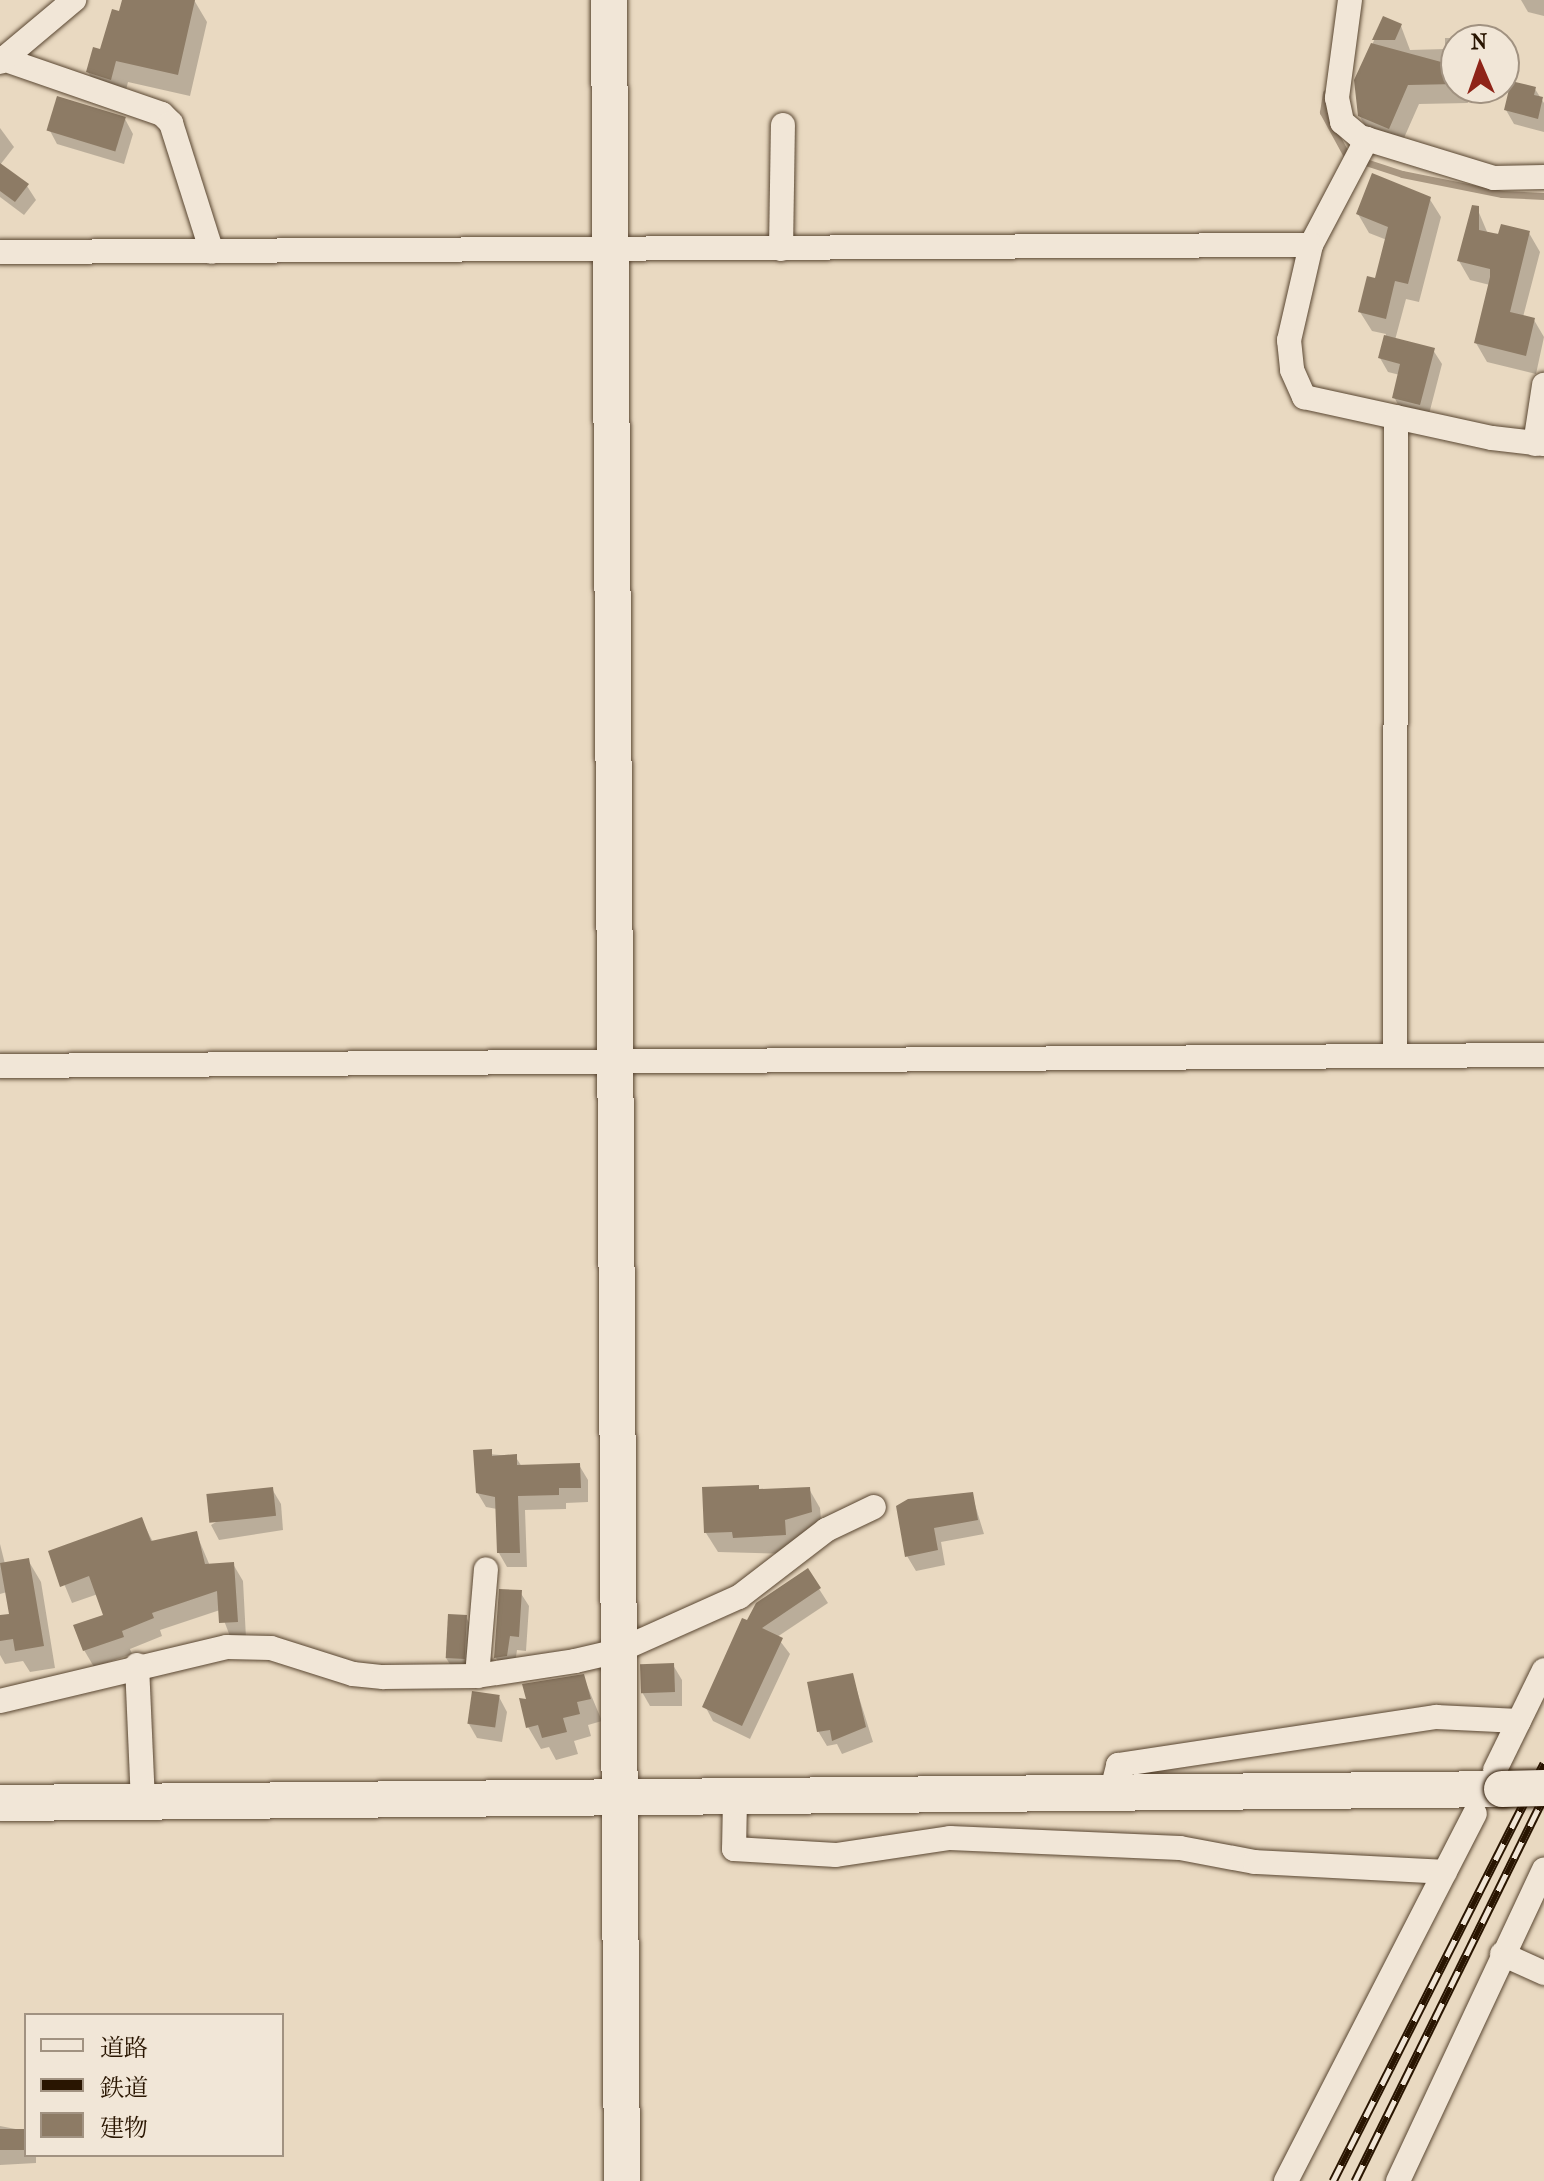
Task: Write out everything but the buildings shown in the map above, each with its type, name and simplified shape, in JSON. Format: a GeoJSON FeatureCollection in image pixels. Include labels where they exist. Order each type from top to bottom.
{"type":"FeatureCollection","features":[{"type":"Feature","properties":{"kind":"street"},"geometry":{"type":"LineString","coordinates":[[1,60],[74,0]]}},
{"type":"Feature","properties":{"kind":"street"},"geometry":{"type":"LineString","coordinates":[[609,0],[622,2181]]}},
{"type":"Feature","properties":{"kind":"street"},"geometry":{"type":"LineString","coordinates":[[1350,0],[1339,112],[1342,122],[1367,139],[1494,178],[1544,177]]}},
{"type":"Feature","properties":{"kind":"street"},"geometry":{"type":"LineString","coordinates":[[1,60],[162,114],[171,123],[212,252]]}},
{"type":"Feature","properties":{"kind":"street"},"geometry":{"type":"LineString","coordinates":[[781,249],[783,125]]}},
{"type":"Feature","properties":{"kind":"street"},"geometry":{"type":"LineString","coordinates":[[1367,139],[1311,245],[1289,340],[1298,388],[1304,397],[1539,444],[1544,385]]}},
{"type":"Feature","properties":{"kind":"street"},"geometry":{"type":"LineString","coordinates":[[0,252],[1311,245]]}},
{"type":"Feature","properties":{"kind":"street"},"geometry":{"type":"LineString","coordinates":[[1395,1056],[1396,417]]}},
{"type":"Feature","properties":{"kind":"street"},"geometry":{"type":"LineString","coordinates":[[0,1066],[1544,1055]]}},
{"type":"Feature","properties":{"kind":"street"},"geometry":{"type":"LineString","coordinates":[[0,1701],[137,1665],[227,1647],[271,1648],[353,1674],[477,1676],[618,1651],[739,1597],[826,1530],[874,1507]]}},
{"type":"Feature","properties":{"kind":"street"},"geometry":{"type":"LineString","coordinates":[[477,1676],[486,1569]]}},
{"type":"Feature","properties":{"kind":"street"},"geometry":{"type":"LineString","coordinates":[[137,1665],[143,1803]]}},
{"type":"Feature","properties":{"kind":"street"},"geometry":{"type":"LineString","coordinates":[[1499,1779],[1519,1721],[1544,1670]]}},
{"type":"Feature","properties":{"kind":"street"},"geometry":{"type":"LineString","coordinates":[[1111,1794],[1118,1765],[1436,1717],[1519,1721]]}},
{"type":"Feature","properties":{"kind":"street"},"geometry":{"type":"LineString","coordinates":[[0,1803],[622,1801],[1111,1794],[1499,1779],[1544,1788]]}},
{"type":"Feature","properties":{"kind":"street"},"geometry":{"type":"LineString","coordinates":[[735,1799],[734,1849],[836,1855],[950,1838],[1180,1848],[1255,1862],[1445,1872]]}},
{"type":"Feature","properties":{"kind":"street"},"geometry":{"type":"LineString","coordinates":[[1286,2181],[1475,1814]]}},
{"type":"Feature","properties":{"kind":"street"},"geometry":{"type":"LineString","coordinates":[[1398,2181],[1544,1870]]}},
{"type":"Feature","properties":{"kind":"street"},"geometry":{"type":"LineString","coordinates":[[1502,1954],[1544,1973]]}},
{"type":"Feature","properties":{"kind":"waterway"},"geometry":{"type":"LineString","coordinates":[[1326,93],[1323,112],[1347,156],[1402,174],[1502,194],[1544,196]]}},
{"type":"Feature","properties":{"kind":"railway"},"geometry":{"type":"LineString","coordinates":[[1333,2181],[1544,1763]]}},
{"type":"Feature","properties":{"kind":"railway"},"geometry":{"type":"LineString","coordinates":[[1355,2181],[1544,1797]]}}]}
